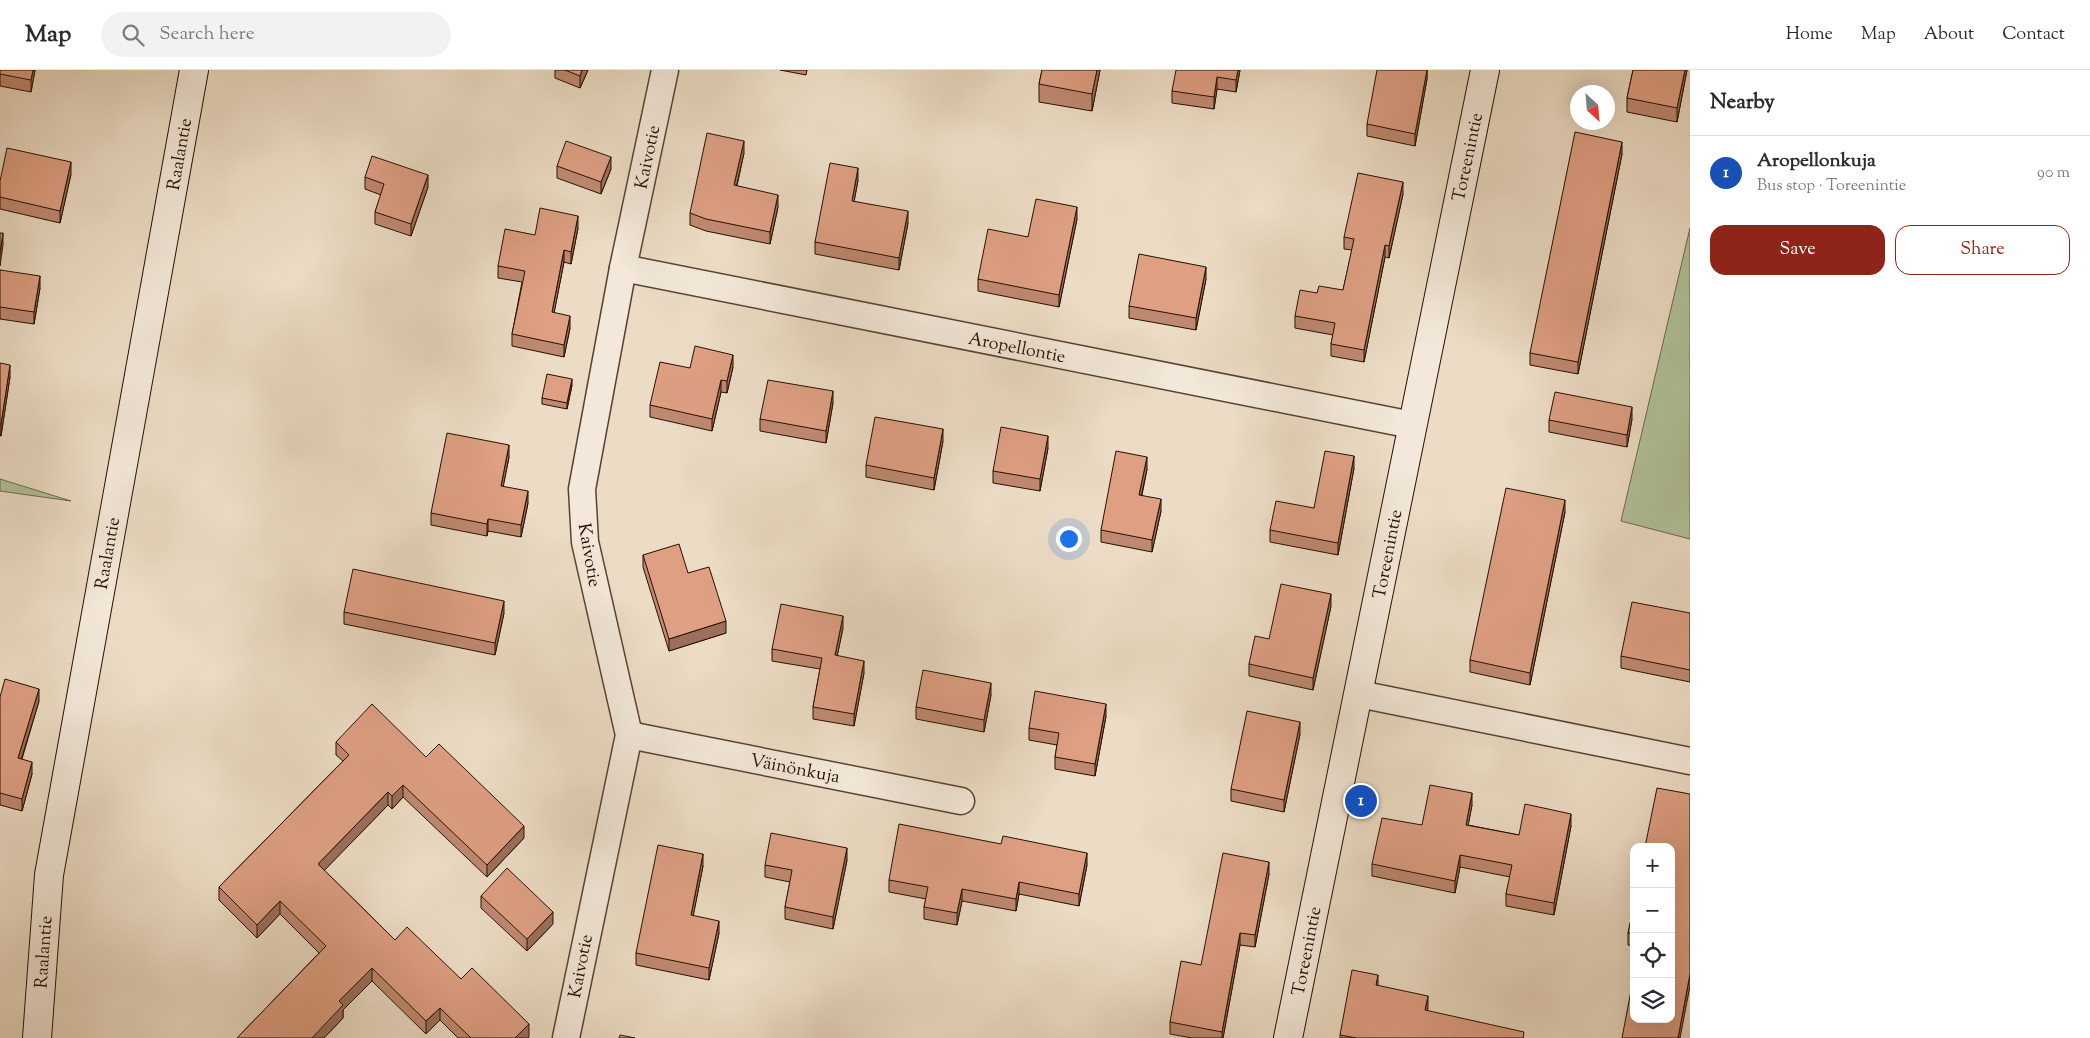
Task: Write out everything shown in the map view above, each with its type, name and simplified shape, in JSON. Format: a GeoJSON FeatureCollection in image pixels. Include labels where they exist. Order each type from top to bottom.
{"type":"FeatureCollection","features":[{"type":"Feature","properties":{"kind":"street","name":"Raalantie"},"geometry":{"type":"LineString","coordinates":[[36,1038],[49,875],[194,70]]}},
{"type":"Feature","properties":{"kind":"street","name":"Kaivotie"},"geometry":{"type":"LineString","coordinates":[[566,1038],[629,735],[585,542],[582,489],[623,268],[665,70]]}},
{"type":"Feature","properties":{"kind":"street","name":"Toreenintie"},"geometry":{"type":"LineString","coordinates":[[1288,1038],[1360,694],[1412,425],[1485,70]]}},
{"type":"Feature","properties":{"kind":"street","name":"Aropellontie"},"geometry":{"type":"LineString","coordinates":[[623,268],[1412,425]]}},
{"type":"Feature","properties":{"kind":"street"},"geometry":{"type":"LineString","coordinates":[[1360,694],[1690,761]]}},
{"type":"Feature","properties":{"kind":"street","name":"Väinönkuja"},"geometry":{"type":"LineString","coordinates":[[629,735],[961,801]]}},
{"type":"Feature","properties":{"kind":"green space"},"geometry":{"type":"Polygon","coordinates":[[[1690,228],[1690,539],[1621,521],[1690,228]]]}},
{"type":"Feature","properties":{"kind":"green space"},"geometry":{"type":"Polygon","coordinates":[[[0,479],[71,501],[0,491],[0,479]]]}},
{"type":"Feature","properties":{"kind":"building"},"geometry":{"type":"Polygon","coordinates":[[[0,70],[33,70],[31,80],[0,74],[0,70]]]}},
{"type":"Feature","properties":{"kind":"building"},"geometry":{"type":"Polygon","coordinates":[[[565,70],[582,70],[580,76],[565,70]]]}},
{"type":"Feature","properties":{"kind":"building"},"geometry":{"type":"Polygon","coordinates":[[[1042,70],[1097,70],[1092,94],[1039,84],[1042,70]]]}},
{"type":"Feature","properties":{"kind":"building"},"geometry":{"type":"Polygon","coordinates":[[[1176,70],[1238,70],[1236,80],[1217,77],[1214,97],[1172,91],[1176,70]]]}},
{"type":"Feature","properties":{"kind":"building"},"geometry":{"type":"Polygon","coordinates":[[[1377,70],[1427,70],[1415,134],[1367,124],[1377,70]]]}},
{"type":"Feature","properties":{"kind":"building"},"geometry":{"type":"Polygon","coordinates":[[[1633,70],[1685,70],[1677,108],[1627,98],[1633,70]]]}},
{"type":"Feature","properties":{"kind":"building"},"geometry":{"type":"Polygon","coordinates":[[[1575,132],[1622,142],[1578,362],[1530,353],[1575,132]]]}},
{"type":"Feature","properties":{"kind":"building"},"geometry":{"type":"Polygon","coordinates":[[[707,133],[744,141],[734,185],[778,195],[770,232],[706,219],[690,213],[707,133]]]}},
{"type":"Feature","properties":{"kind":"building"},"geometry":{"type":"Polygon","coordinates":[[[566,141],[611,157],[601,182],[557,166],[566,141]]]}},
{"type":"Feature","properties":{"kind":"building"},"geometry":{"type":"Polygon","coordinates":[[[7,148],[71,162],[60,211],[0,197],[0,181],[7,148]]]}},
{"type":"Feature","properties":{"kind":"building"},"geometry":{"type":"Polygon","coordinates":[[[372,156],[428,175],[411,224],[375,212],[384,184],[365,177],[372,156]]]}},
{"type":"Feature","properties":{"kind":"building"},"geometry":{"type":"Polygon","coordinates":[[[830,163],[858,168],[852,201],[908,211],[899,258],[815,242],[830,163]]]}},
{"type":"Feature","properties":{"kind":"building"},"geometry":{"type":"Polygon","coordinates":[[[1358,173],[1403,182],[1389,246],[1385,245],[1364,350],[1331,344],[1335,323],[1295,316],[1300,290],[1317,293],[1319,286],[1343,290],[1354,239],[1344,237],[1358,173]]]}},
{"type":"Feature","properties":{"kind":"building"},"geometry":{"type":"Polygon","coordinates":[[[1036,199],[1077,207],[1059,295],[978,279],[988,229],[1028,237],[1036,199]]]}},
{"type":"Feature","properties":{"kind":"building"},"geometry":{"type":"Polygon","coordinates":[[[540,208],[578,216],[571,252],[564,250],[552,312],[570,316],[564,345],[512,334],[525,271],[498,266],[505,229],[535,235],[540,208]]]}},
{"type":"Feature","properties":{"kind":"building"},"geometry":{"type":"Polygon","coordinates":[[[0,233],[3,233],[0,254],[0,233]]]}},
{"type":"Feature","properties":{"kind":"building"},"geometry":{"type":"Polygon","coordinates":[[[1139,254],[1206,267],[1196,318],[1129,306],[1139,254]]]}},
{"type":"Feature","properties":{"kind":"building"},"geometry":{"type":"Polygon","coordinates":[[[0,270],[40,276],[34,312],[0,307],[0,270]]]}},
{"type":"Feature","properties":{"kind":"building"},"geometry":{"type":"Polygon","coordinates":[[[695,346],[733,355],[727,381],[721,380],[712,419],[650,405],[660,362],[690,368],[695,346]]]}},
{"type":"Feature","properties":{"kind":"building"},"geometry":{"type":"Polygon","coordinates":[[[0,363],[10,365],[1,424],[0,424],[0,363]]]}},
{"type":"Feature","properties":{"kind":"building"},"geometry":{"type":"Polygon","coordinates":[[[547,374],[572,379],[567,403],[542,398],[547,374]]]}},
{"type":"Feature","properties":{"kind":"building"},"geometry":{"type":"Polygon","coordinates":[[[768,380],[833,391],[826,431],[760,419],[768,380]]]}},
{"type":"Feature","properties":{"kind":"building"},"geometry":{"type":"Polygon","coordinates":[[[1555,392],[1632,407],[1627,435],[1549,420],[1555,392]]]}},
{"type":"Feature","properties":{"kind":"building"},"geometry":{"type":"Polygon","coordinates":[[[875,417],[943,429],[934,478],[866,465],[875,417]]]}},
{"type":"Feature","properties":{"kind":"building"},"geometry":{"type":"Polygon","coordinates":[[[1001,427],[1048,436],[1040,479],[993,471],[1001,427]]]}},
{"type":"Feature","properties":{"kind":"building"},"geometry":{"type":"Polygon","coordinates":[[[447,433],[509,445],[501,486],[528,491],[521,525],[488,519],[487,524],[431,513],[447,433]]]}},
{"type":"Feature","properties":{"kind":"building"},"geometry":{"type":"Polygon","coordinates":[[[1116,451],[1147,457],[1139,495],[1161,499],[1152,540],[1101,530],[1116,451]]]}},
{"type":"Feature","properties":{"kind":"building"},"geometry":{"type":"Polygon","coordinates":[[[1325,451],[1354,456],[1338,543],[1270,530],[1276,501],[1314,508],[1325,451]]]}},
{"type":"Feature","properties":{"kind":"building"},"geometry":{"type":"Polygon","coordinates":[[[1506,488],[1565,500],[1530,673],[1470,660],[1506,488]]]}},
{"type":"Feature","properties":{"kind":"building"},"geometry":{"type":"Polygon","coordinates":[[[679,544],[688,573],[709,567],[726,621],[669,639],[643,555],[679,544]]]}},
{"type":"Feature","properties":{"kind":"building"},"geometry":{"type":"Polygon","coordinates":[[[353,569],[504,601],[495,643],[344,612],[353,569]]]}},
{"type":"Feature","properties":{"kind":"building"},"geometry":{"type":"Polygon","coordinates":[[[1281,584],[1331,594],[1313,678],[1249,664],[1255,636],[1269,639],[1281,584]]]}},
{"type":"Feature","properties":{"kind":"building"},"geometry":{"type":"Polygon","coordinates":[[[1632,602],[1690,613],[1690,670],[1621,656],[1632,602]]]}},
{"type":"Feature","properties":{"kind":"building"},"geometry":{"type":"Polygon","coordinates":[[[781,604],[843,616],[835,655],[864,661],[854,714],[813,707],[822,658],[772,649],[781,604]]]}},
{"type":"Feature","properties":{"kind":"building"},"geometry":{"type":"Polygon","coordinates":[[[923,670],[991,683],[984,720],[916,707],[923,670]]]}},
{"type":"Feature","properties":{"kind":"building"},"geometry":{"type":"Polygon","coordinates":[[[5,679],[39,689],[18,758],[32,762],[22,799],[0,793],[0,697],[5,679]]]}},
{"type":"Feature","properties":{"kind":"building"},"geometry":{"type":"Polygon","coordinates":[[[1035,691],[1106,704],[1095,764],[1055,757],[1059,733],[1029,728],[1035,691]]]}},
{"type":"Feature","properties":{"kind":"building"},"geometry":{"type":"Polygon","coordinates":[[[372,704],[426,757],[439,744],[524,826],[487,865],[403,785],[392,796],[388,792],[318,864],[395,940],[407,927],[461,979],[472,968],[529,1024],[515,1038],[471,1038],[440,1008],[426,1021],[372,968],[339,1001],[343,1005],[312,1038],[237,1038],[326,946],[280,901],[257,925],[219,887],[349,755],[336,742],[372,704]]]}},
{"type":"Feature","properties":{"kind":"building"},"geometry":{"type":"Polygon","coordinates":[[[1247,711],[1300,722],[1284,800],[1231,789],[1247,711]]]}},
{"type":"Feature","properties":{"kind":"building"},"geometry":{"type":"Polygon","coordinates":[[[1430,785],[1472,793],[1466,825],[1519,835],[1525,804],[1571,814],[1554,903],[1506,894],[1512,865],[1460,855],[1455,881],[1372,864],[1382,818],[1422,825],[1430,785]]]}},
{"type":"Feature","properties":{"kind":"building"},"geometry":{"type":"Polygon","coordinates":[[[1657,788],[1690,794],[1690,974],[1678,1038],[1622,1038],[1630,996],[1630,1023],[1675,1023],[1675,843],[1646,843],[1657,788]]]}},
{"type":"Feature","properties":{"kind":"building"},"geometry":{"type":"Polygon","coordinates":[[[899,824],[1001,844],[1003,836],[1087,853],[1079,894],[1019,882],[1016,899],[962,889],[957,913],[924,907],[928,887],[889,880],[899,824]]]}},
{"type":"Feature","properties":{"kind":"building"},"geometry":{"type":"Polygon","coordinates":[[[771,833],[847,848],[833,917],[785,907],[792,870],[765,865],[771,833]]]}},
{"type":"Feature","properties":{"kind":"building"},"geometry":{"type":"Polygon","coordinates":[[[658,845],[703,854],[691,915],[719,921],[709,968],[636,953],[658,845]]]}},
{"type":"Feature","properties":{"kind":"building"},"geometry":{"type":"Polygon","coordinates":[[[1223,853],[1269,862],[1255,935],[1240,933],[1222,1032],[1170,1022],[1181,961],[1201,965],[1223,853]]]}},
{"type":"Feature","properties":{"kind":"building"},"geometry":{"type":"Polygon","coordinates":[[[507,868],[553,912],[527,939],[481,896],[507,868]]]}},
{"type":"Feature","properties":{"kind":"building"},"geometry":{"type":"Polygon","coordinates":[[[1352,970],[1378,975],[1376,985],[1428,996],[1425,1010],[1524,1032],[1523,1038],[1357,1038],[1340,1035],[1352,970]]]}},
{"type":"Feature","properties":{"kind":"building"},"geometry":{"type":"Polygon","coordinates":[[[620,1035],[635,1038],[619,1038],[620,1035]]]}},
{"type":"Feature","properties":{"kind":"place","name":"Aropellonkuja"},"geometry":{"type":"Point","coordinates":[1361,801]}}]}
